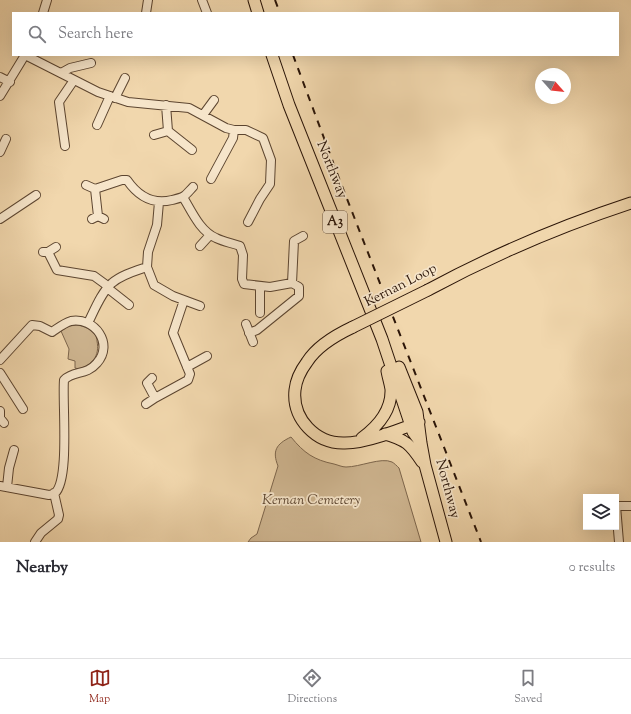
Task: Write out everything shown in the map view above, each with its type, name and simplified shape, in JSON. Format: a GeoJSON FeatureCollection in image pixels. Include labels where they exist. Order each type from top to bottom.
{"type":"FeatureCollection","features":[{"type":"Feature","properties":{"kind":"highway"},"geometry":{"type":"LineString","coordinates":[[254,0],[258,12]]}},
{"type":"Feature","properties":{"kind":"highway","name":"Northway"},"geometry":{"type":"LineString","coordinates":[[272,56],[289,105],[415,424],[413,432],[420,443],[446,542]]}},
{"type":"Feature","properties":{"kind":"highway","name":"Kernan Loop"},"geometry":{"type":"LineString","coordinates":[[415,424],[356,442],[345,443],[323,439],[312,433],[298,412],[295,401],[295,389],[299,376],[307,361],[336,335],[505,253],[555,231],[631,203]]}},
{"type":"Feature","properties":{"kind":"highway","name":"Northway"},"geometry":{"type":"LineString","coordinates":[[382,339],[392,356],[415,424]]}},
{"type":"Feature","properties":{"kind":"highway","name":"A3"},"geometry":{"type":"LineString","coordinates":[[356,442],[373,430],[381,421],[390,400],[391,390],[382,339]]}},
{"type":"Feature","properties":{"kind":"highway"},"geometry":{"type":"LineString","coordinates":[[385,434],[401,439],[407,443],[425,465]]}},
{"type":"Feature","properties":{"kind":"street"},"geometry":{"type":"LineString","coordinates":[[43,12],[47,0]]}},
{"type":"Feature","properties":{"kind":"street"},"geometry":{"type":"LineString","coordinates":[[146,12],[148,0]]}},
{"type":"Feature","properties":{"kind":"street"},"geometry":{"type":"LineString","coordinates":[[202,0],[206,12]]}},
{"type":"Feature","properties":{"kind":"street"},"geometry":{"type":"LineString","coordinates":[[0,96],[10,82],[24,56]]}},
{"type":"Feature","properties":{"kind":"street"},"geometry":{"type":"LineString","coordinates":[[27,56],[98,92],[128,102],[189,108],[226,128],[246,130],[263,138],[272,160],[270,184],[248,222]]}},
{"type":"Feature","properties":{"kind":"street"},"geometry":{"type":"LineString","coordinates":[[61,73],[70,68],[91,63]]}},
{"type":"Feature","properties":{"kind":"street"},"geometry":{"type":"LineString","coordinates":[[0,77],[10,82]]}},
{"type":"Feature","properties":{"kind":"street"},"geometry":{"type":"LineString","coordinates":[[97,125],[126,78]]}},
{"type":"Feature","properties":{"kind":"street"},"geometry":{"type":"LineString","coordinates":[[65,146],[59,102],[74,80]]}},
{"type":"Feature","properties":{"kind":"street"},"geometry":{"type":"LineString","coordinates":[[203,115],[214,100]]}},
{"type":"Feature","properties":{"kind":"street"},"geometry":{"type":"LineString","coordinates":[[166,105],[168,130],[192,150]]}},
{"type":"Feature","properties":{"kind":"street"},"geometry":{"type":"LineString","coordinates":[[154,136],[168,130]]}},
{"type":"Feature","properties":{"kind":"street"},"geometry":{"type":"LineString","coordinates":[[211,179],[233,138],[234,130]]}},
{"type":"Feature","properties":{"kind":"street"},"geometry":{"type":"LineString","coordinates":[[0,152],[6,140]]}},
{"type":"Feature","properties":{"kind":"street"},"geometry":{"type":"LineString","coordinates":[[86,185],[95,189],[122,180],[127,180],[133,189],[144,198],[159,202],[183,197],[193,187]]}},
{"type":"Feature","properties":{"kind":"street"},"geometry":{"type":"LineString","coordinates":[[95,189],[98,218]]}},
{"type":"Feature","properties":{"kind":"street"},"geometry":{"type":"LineString","coordinates":[[0,219],[36,195]]}},
{"type":"Feature","properties":{"kind":"street"},"geometry":{"type":"LineString","coordinates":[[183,197],[203,230],[217,239],[240,246],[243,255],[242,279],[244,284],[270,287],[292,283],[299,287],[299,296],[257,330],[249,333]]}},
{"type":"Feature","properties":{"kind":"street"},"geometry":{"type":"LineString","coordinates":[[159,202],[157,225],[148,252],[146,267],[154,285],[173,296],[200,306]]}},
{"type":"Feature","properties":{"kind":"street"},"geometry":{"type":"LineString","coordinates":[[199,247],[210,235]]}},
{"type":"Feature","properties":{"kind":"street"},"geometry":{"type":"LineString","coordinates":[[292,283],[294,240],[303,236]]}},
{"type":"Feature","properties":{"kind":"street"},"geometry":{"type":"LineString","coordinates":[[56,247],[45,252],[57,270],[94,276],[129,305]]}},
{"type":"Feature","properties":{"kind":"street"},"geometry":{"type":"LineString","coordinates":[[88,324],[108,288],[120,278],[146,267]]}},
{"type":"Feature","properties":{"kind":"street"},"geometry":{"type":"LineString","coordinates":[[260,287],[260,313]]}},
{"type":"Feature","properties":{"kind":"street"},"geometry":{"type":"LineString","coordinates":[[146,404],[188,380],[190,374],[173,333],[184,300]]}},
{"type":"Feature","properties":{"kind":"street"},"geometry":{"type":"LineString","coordinates":[[0,360],[32,325],[40,326],[52,332],[60,326],[70,322],[81,321],[94,327],[100,332],[103,340],[104,347],[98,363],[84,373],[69,375],[64,380],[64,452],[59,487],[54,493],[49,495],[3,486],[14,450]]}},
{"type":"Feature","properties":{"kind":"street"},"geometry":{"type":"LineString","coordinates":[[246,324],[253,342]]}},
{"type":"Feature","properties":{"kind":"street"},"geometry":{"type":"LineString","coordinates":[[187,367],[207,356]]}},
{"type":"Feature","properties":{"kind":"street"},"geometry":{"type":"LineString","coordinates":[[0,373],[22,409]]}},
{"type":"Feature","properties":{"kind":"street"},"geometry":{"type":"LineString","coordinates":[[152,378],[147,383],[155,398]]}},
{"type":"Feature","properties":{"kind":"street"},"geometry":{"type":"LineString","coordinates":[[0,411],[2,420]]}},
{"type":"Feature","properties":{"kind":"street"},"geometry":{"type":"LineString","coordinates":[[35,542],[41,533],[58,519],[59,515],[54,493]]}},
{"type":"Feature","properties":{"kind":"street"},"geometry":{"type":"LineString","coordinates":[[619,506],[631,506]]}},
{"type":"Feature","properties":{"kind":"street"},"geometry":{"type":"LineString","coordinates":[[618,530],[619,542]]}},
{"type":"Feature","properties":{"kind":"green space"},"geometry":{"type":"Polygon","coordinates":[[[77,325],[86,328],[96,335],[98,346],[94,359],[88,365],[79,369],[75,368],[75,361],[68,359],[69,349],[61,331],[69,326],[77,325]]]}},
{"type":"Feature","properties":{"kind":"green space","name":"Kernan Cemetery"},"geometry":{"type":"Polygon","coordinates":[[[291,437],[305,452],[315,458],[342,466],[352,467],[376,461],[387,461],[395,464],[399,468],[421,542],[248,542],[257,534],[278,466],[275,456],[277,448],[282,442],[291,437]]]}},
{"type":"Feature","properties":{"kind":"railway"},"geometry":{"type":"LineString","coordinates":[[275,0],[280,12]]}},
{"type":"Feature","properties":{"kind":"railway"},"geometry":{"type":"LineString","coordinates":[[293,56],[340,181],[481,542]]}}]}
